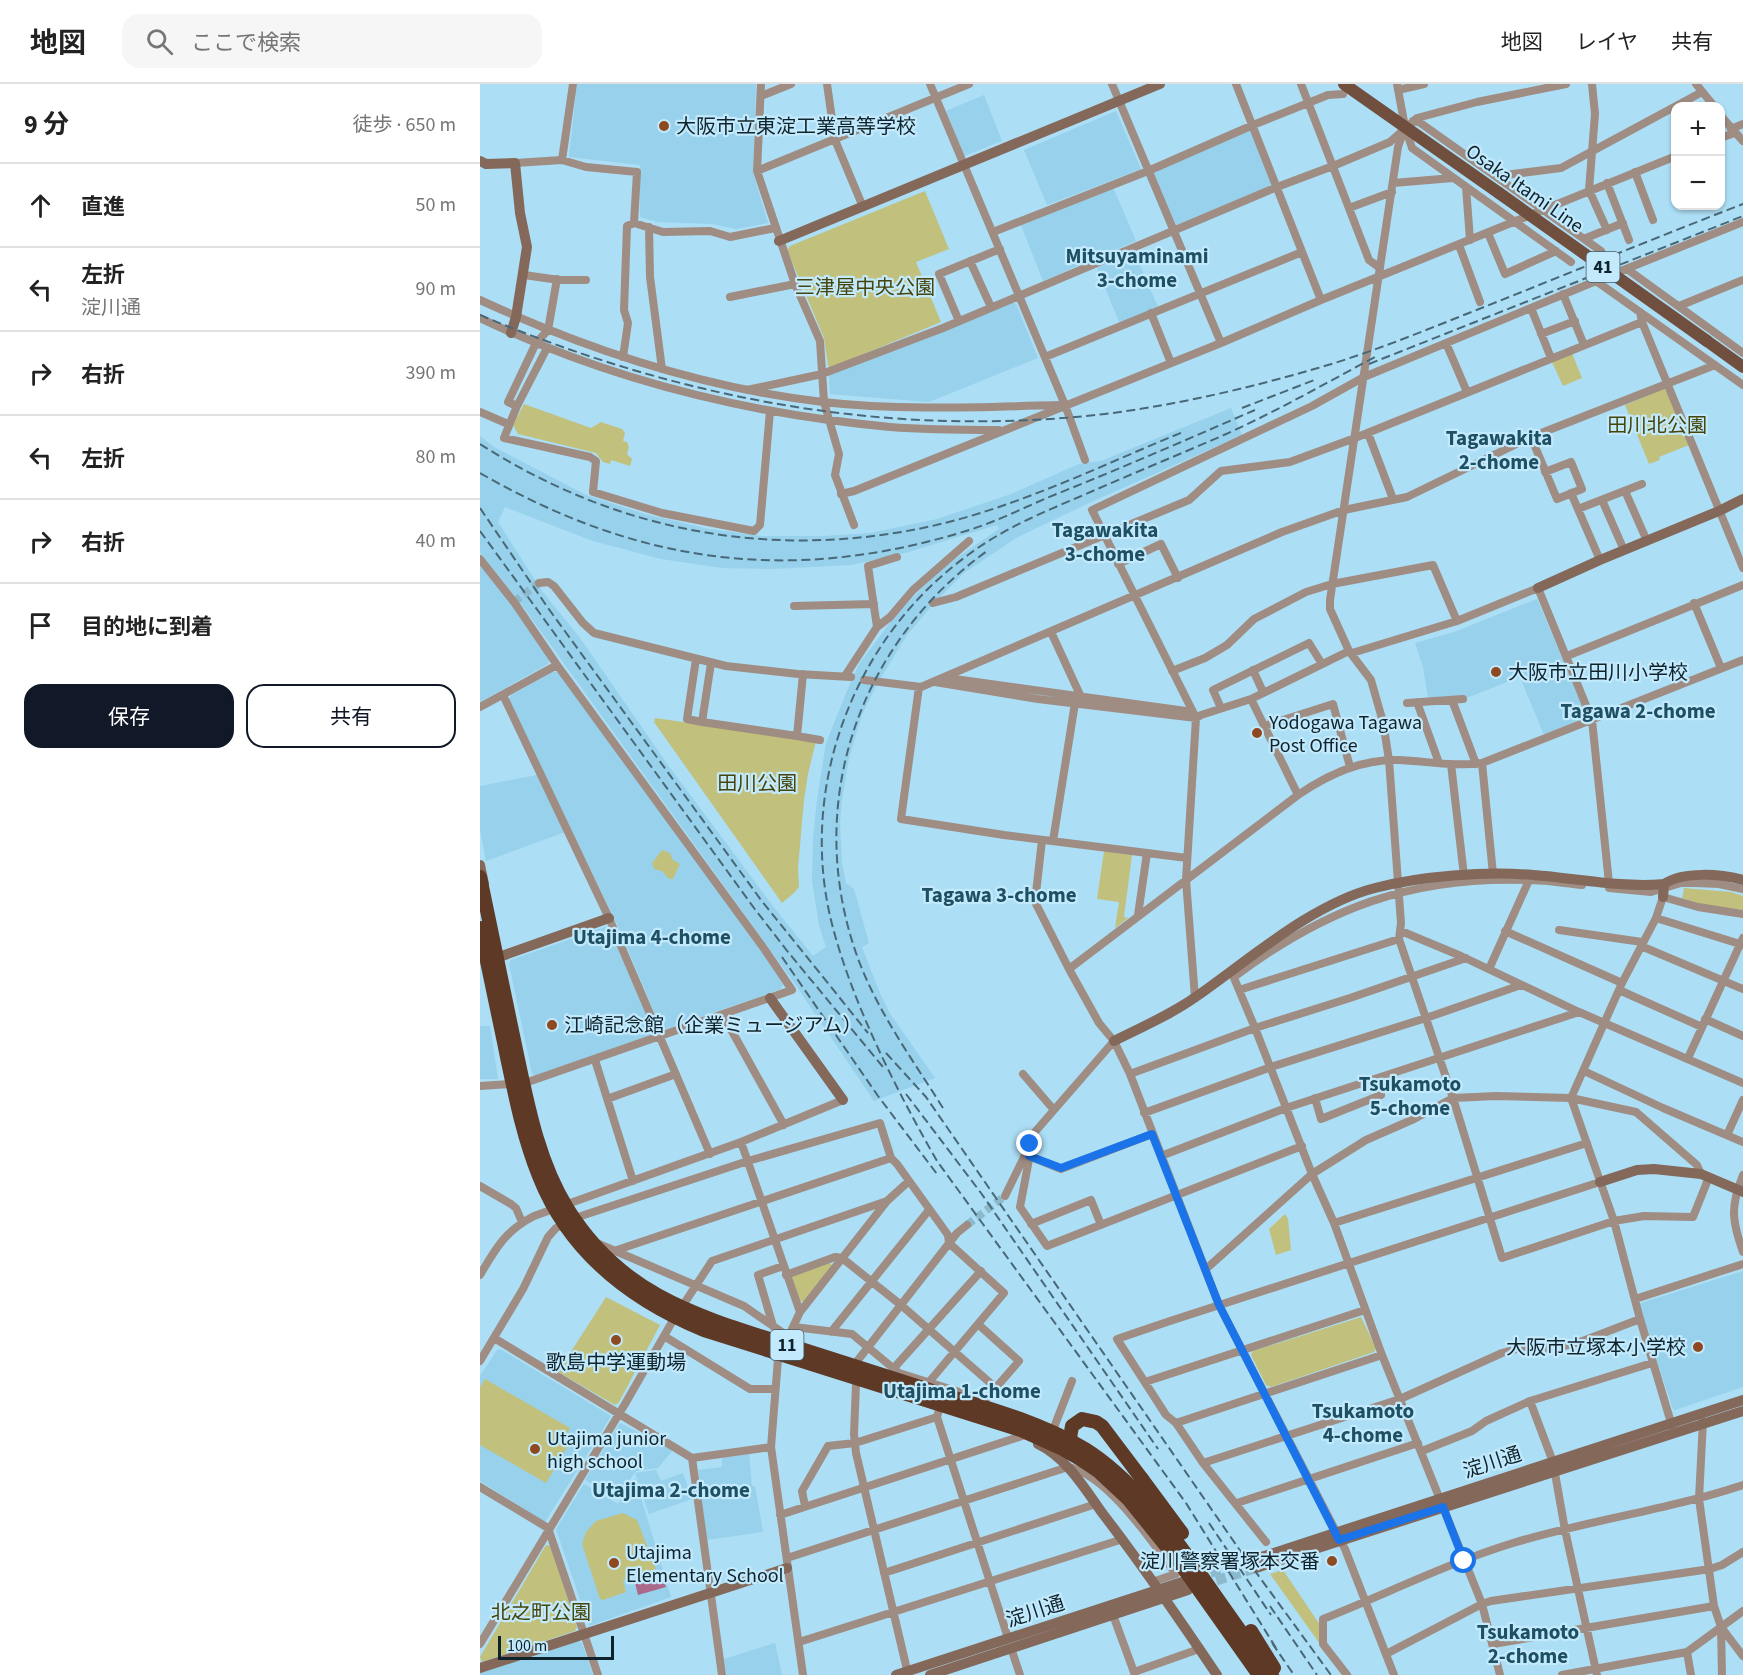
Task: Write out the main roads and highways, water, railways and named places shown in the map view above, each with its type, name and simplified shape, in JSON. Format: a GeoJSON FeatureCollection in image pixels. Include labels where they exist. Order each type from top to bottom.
{"type":"FeatureCollection","features":[{"type":"Feature","properties":{"kind":"highway","name":"11"},"geometry":{"type":"LineString","coordinates":[[480,877],[524,1087],[543,1156],[557,1192],[567,1209],[604,1255],[649,1292],[688,1312],[734,1329],[1000,1412],[1048,1430],[1087,1450],[1122,1478],[1154,1512],[1272,1675]]}},
{"type":"Feature","properties":{"kind":"highway","name":"11"},"geometry":{"type":"LineString","coordinates":[[480,928],[520,1114],[532,1159],[557,1213],[581,1246],[602,1268],[642,1299],[681,1320],[731,1339],[1021,1430],[1052,1443],[1080,1459],[1113,1485],[1143,1516],[1259,1675]]}},
{"type":"Feature","properties":{"kind":"highway"},"geometry":{"type":"LineString","coordinates":[[1101,1467],[1071,1444],[1070,1431],[1077,1422],[1089,1419],[1102,1426],[1225,1593],[1278,1675]]}},
{"type":"Feature","properties":{"kind":"main road","name":"Osaka Itami Line"},"geometry":{"type":"LineString","coordinates":[[1343,89],[1409,124],[1499,193],[1743,367]]}},
{"type":"Feature","properties":{"kind":"tunnel"},"geometry":{"type":"LineString","coordinates":[[514,602],[539,583]]}},
{"type":"Feature","properties":{"kind":"tunnel"},"geometry":{"type":"LineString","coordinates":[[967,1225],[1005,1196]]}},
{"type":"Feature","properties":{"kind":"tunnel"},"geometry":{"type":"LineString","coordinates":[[1196,1577],[1252,1560]]}},
{"type":"Feature","properties":{"kind":"tunnel"},"geometry":{"type":"LineString","coordinates":[[1202,1585],[1256,1568]]}},
{"type":"Feature","properties":{"kind":"railway"},"geometry":{"type":"LineString","coordinates":[[480,315],[555,344],[632,369],[708,390],[786,405],[865,416],[944,421],[1024,420],[1105,414],[1213,395],[1339,362],[1419,333],[1743,204]]}},
{"type":"Feature","properties":{"kind":"railway"},"geometry":{"type":"LineString","coordinates":[[1369,364],[1743,216]]}},
{"type":"Feature","properties":{"kind":"railway"},"geometry":{"type":"LineString","coordinates":[[1276,1648],[1186,1503],[937,1161],[922,1134],[878,1048],[852,988],[842,958],[833,928],[823,876],[822,823],[829,771],[844,721],[865,673],[893,629],[928,589],[968,555],[994,538],[1050,509],[1231,432],[1377,356]]}},
{"type":"Feature","properties":{"kind":"railway"},"geometry":{"type":"LineString","coordinates":[[1242,408],[1317,379]]}},
{"type":"Feature","properties":{"kind":"railway"},"geometry":{"type":"LineString","coordinates":[[480,473],[539,504],[598,528],[657,546],[716,556],[777,560],[838,558],[901,548],[966,531],[1255,410]]}},
{"type":"Feature","properties":{"kind":"railway"},"geometry":{"type":"LineString","coordinates":[[480,444],[532,474],[586,499],[641,518],[698,531],[755,539],[814,540],[873,536],[964,518],[1028,497],[1183,432]]}},
{"type":"Feature","properties":{"kind":"railway"},"geometry":{"type":"LineString","coordinates":[[480,508],[548,608],[761,900],[868,1033]]}},
{"type":"Feature","properties":{"kind":"railway"},"geometry":{"type":"LineString","coordinates":[[480,531],[754,908],[883,1067]]}},
{"type":"Feature","properties":{"kind":"railway"},"geometry":{"type":"LineString","coordinates":[[943,1108],[894,1031],[863,971],[855,950],[841,893],[836,837],[841,781],[855,728],[876,677],[906,630],[943,588],[987,551]]}},
{"type":"Feature","properties":{"kind":"railway"},"geometry":{"type":"LineString","coordinates":[[782,957],[878,1096],[937,1174]]}},
{"type":"Feature","properties":{"kind":"railway"},"geometry":{"type":"LineString","coordinates":[[886,1053],[926,1097],[1239,1549],[1331,1675]]}},
{"type":"Feature","properties":{"kind":"railway"},"geometry":{"type":"LineString","coordinates":[[906,1094],[981,1193],[1158,1449]]}},
{"type":"Feature","properties":{"kind":"railway"},"geometry":{"type":"LineString","coordinates":[[1209,1523],[1271,1615]]}},
{"type":"Feature","properties":{"kind":"railway"},"geometry":{"type":"LineString","coordinates":[[1270,1606],[1317,1675]]}},
{"type":"Feature","properties":{"kind":"railway"},"geometry":{"type":"LineString","coordinates":[[1272,1643],[1294,1675]]}},
{"type":"Feature","properties":{"kind":"place","name":"大阪市立東淀工業高等学校"},"geometry":{"type":"Point","coordinates":[664,126]}},
{"type":"Feature","properties":{"kind":"place","name":"大阪市立田川小学校"},"geometry":{"type":"Point","coordinates":[1496,672]}},
{"type":"Feature","properties":{"kind":"place","name":"Yodogawa Tagawa Post Office"},"geometry":{"type":"Point","coordinates":[1257,733]}},
{"type":"Feature","properties":{"kind":"place","name":"江崎記念館（企業ミュージアム）"},"geometry":{"type":"Point","coordinates":[552,1025]}},
{"type":"Feature","properties":{"kind":"place","name":"歌島中学運動場"},"geometry":{"type":"Point","coordinates":[616,1340]}},
{"type":"Feature","properties":{"kind":"place","name":"大阪市立塚本小学校"},"geometry":{"type":"Point","coordinates":[1698,1347]}},
{"type":"Feature","properties":{"kind":"place","name":"Utajima junior high school"},"geometry":{"type":"Point","coordinates":[535,1449]}},
{"type":"Feature","properties":{"kind":"place","name":"淀川警察署塚本交番"},"geometry":{"type":"Point","coordinates":[1332,1561]}},
{"type":"Feature","properties":{"kind":"place","name":"Utajima Elementary School"},"geometry":{"type":"Point","coordinates":[614,1563]}},
{"type":"Feature","properties":{"kind":"district","name":"Mitsuyaminami 3-chome"},"geometry":{"type":"Point","coordinates":[1137,268]}},
{"type":"Feature","properties":{"kind":"district","name":"Tagawakita 2-chome"},"geometry":{"type":"Point","coordinates":[1499,450]}},
{"type":"Feature","properties":{"kind":"district","name":"Tagawakita 3-chome"},"geometry":{"type":"Point","coordinates":[1105,542]}},
{"type":"Feature","properties":{"kind":"district","name":"Tagawa 2-chome"},"geometry":{"type":"Point","coordinates":[1638,711]}},
{"type":"Feature","properties":{"kind":"district","name":"Tagawa 3-chome"},"geometry":{"type":"Point","coordinates":[999,895]}},
{"type":"Feature","properties":{"kind":"district","name":"Utajima 4-chome"},"geometry":{"type":"Point","coordinates":[652,937]}},
{"type":"Feature","properties":{"kind":"district","name":"Tsukamoto 5-chome"},"geometry":{"type":"Point","coordinates":[1410,1096]}},
{"type":"Feature","properties":{"kind":"district","name":"Utajima 1-chome"},"geometry":{"type":"Point","coordinates":[962,1391]}},
{"type":"Feature","properties":{"kind":"district","name":"Tsukamoto 4-chome"},"geometry":{"type":"Point","coordinates":[1363,1423]}},
{"type":"Feature","properties":{"kind":"district","name":"Utajima 2-chome"},"geometry":{"type":"Point","coordinates":[671,1490]}},
{"type":"Feature","properties":{"kind":"district","name":"Tsukamoto 2-chome"},"geometry":{"type":"Point","coordinates":[1528,1644]}},
{"type":"Feature","properties":{"kind":"park label","name":"三津屋中央公園"},"geometry":{"type":"Point","coordinates":[865,287]}},
{"type":"Feature","properties":{"kind":"park label","name":"田川北公園"},"geometry":{"type":"Point","coordinates":[1657,425]}},
{"type":"Feature","properties":{"kind":"park label","name":"田川公園"},"geometry":{"type":"Point","coordinates":[757,783]}},
{"type":"Feature","properties":{"kind":"park label","name":"北之町公園"},"geometry":{"type":"Point","coordinates":[541,1612]}}]}
